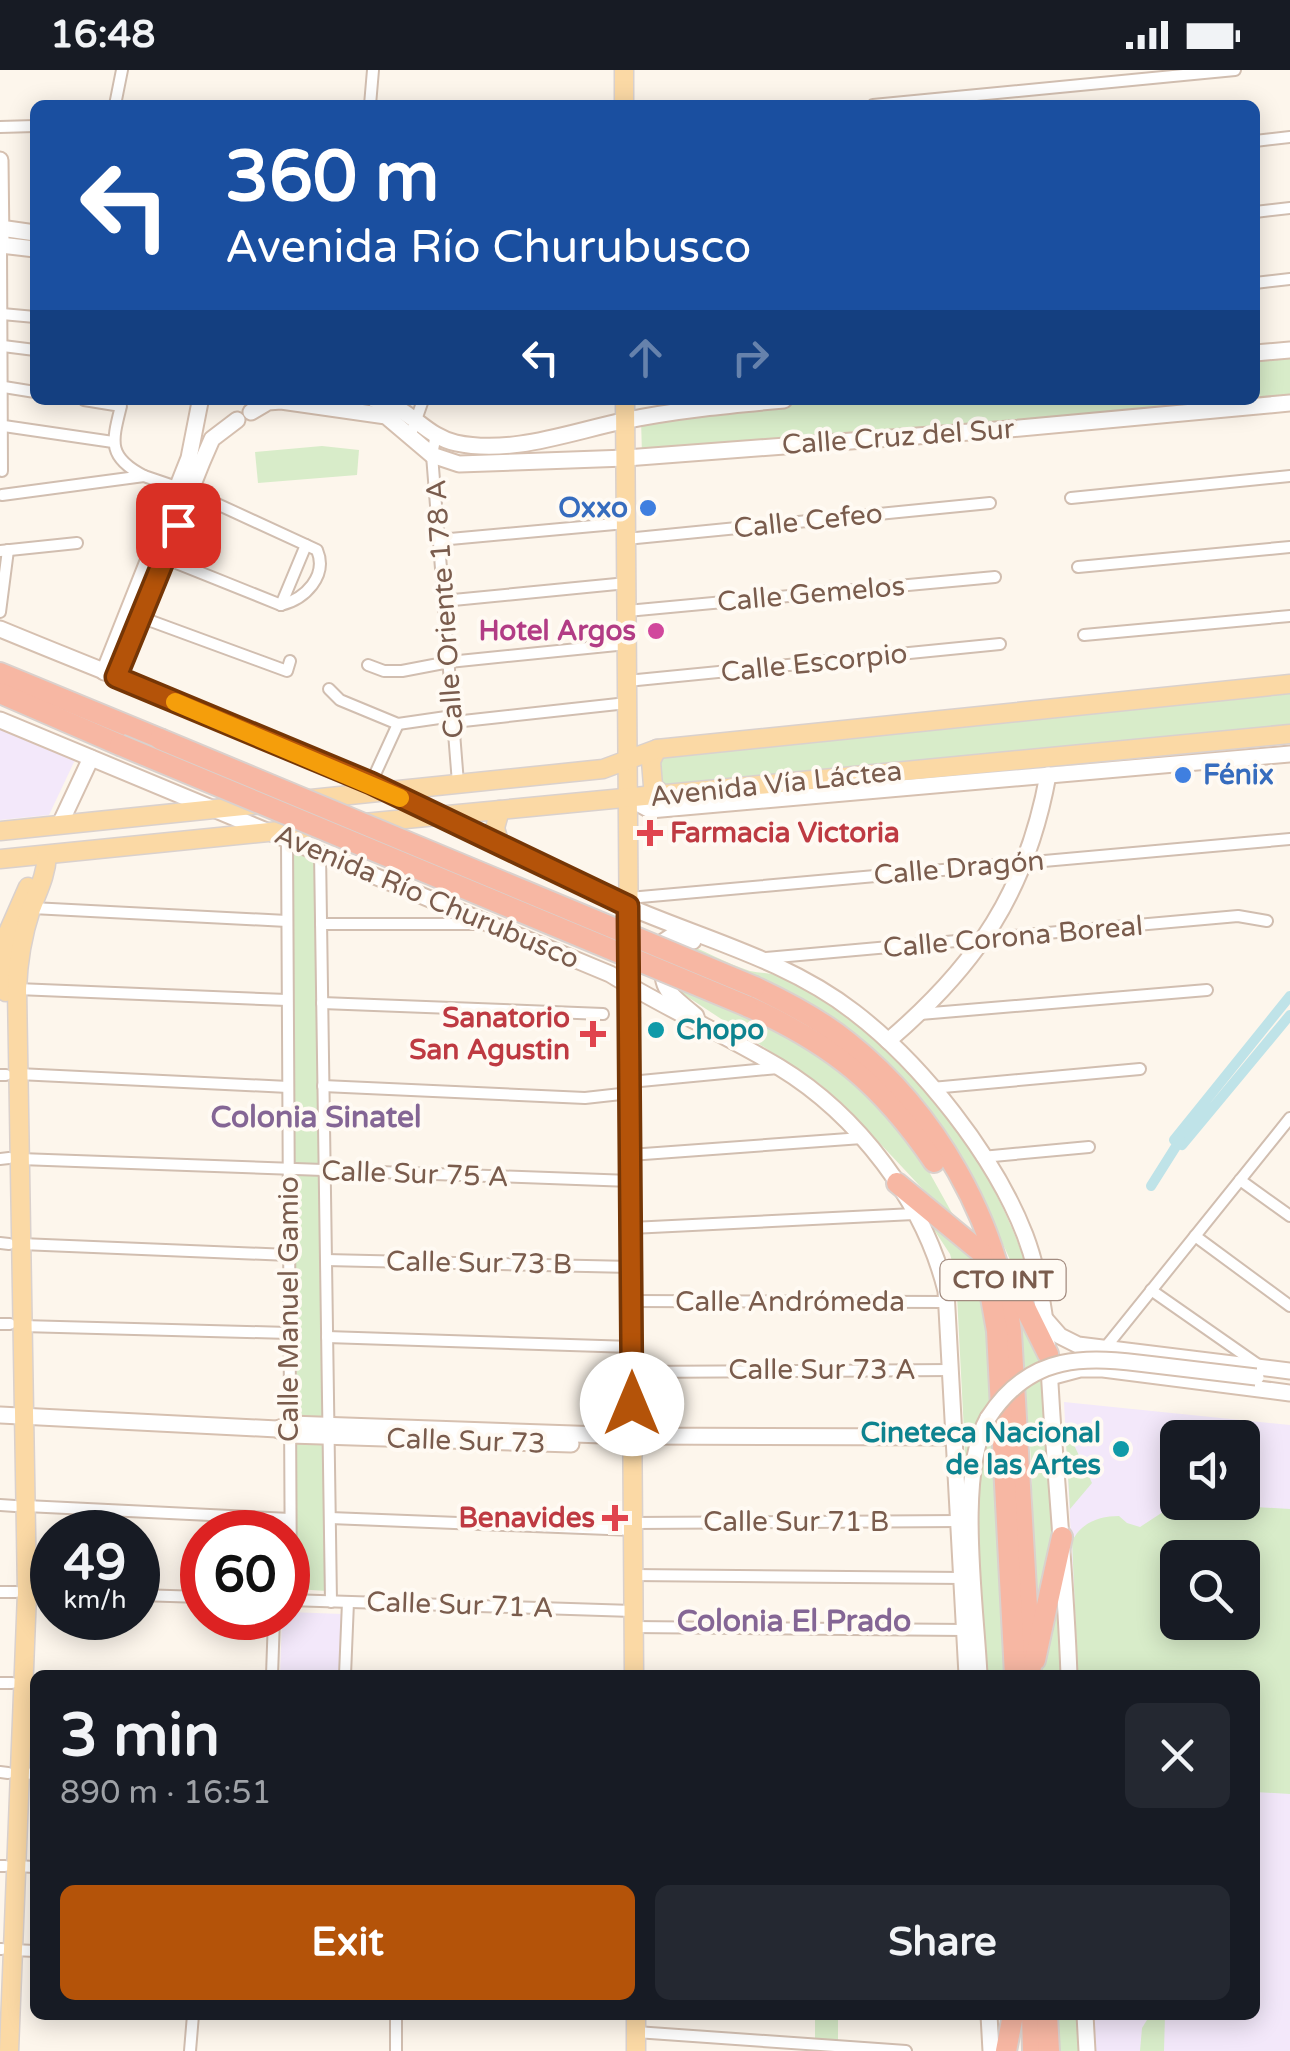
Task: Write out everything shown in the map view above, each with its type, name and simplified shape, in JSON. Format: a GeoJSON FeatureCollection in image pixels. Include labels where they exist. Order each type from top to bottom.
{"type":"FeatureCollection","features":[{"type":"Feature","properties":{"kind":"highway","name":"CTO INT"},"geometry":{"type":"LineString","coordinates":[[0,673],[751,997]]}},
{"type":"Feature","properties":{"kind":"highway","name":"CTO INT"},"geometry":{"type":"LineString","coordinates":[[0,693],[828,1027],[886,1077],[953,1166],[979,1212],[989,1253],[1025,1670]]}},
{"type":"Feature","properties":{"kind":"highway"},"geometry":{"type":"LineString","coordinates":[[896,1184],[989,1253],[1048,1354]]}},
{"type":"Feature","properties":{"kind":"highway"},"geometry":{"type":"LineString","coordinates":[[1027,1670],[1041,1642],[1062,1537]]}},
{"type":"Feature","properties":{"kind":"highway"},"geometry":{"type":"LineString","coordinates":[[1006,2051],[1012,2020]]}},
{"type":"Feature","properties":{"kind":"highway"},"geometry":{"type":"LineString","coordinates":[[1032,2020],[1033,2051]]}},
{"type":"Feature","properties":{"kind":"highway"},"geometry":{"type":"LineString","coordinates":[[1047,2020],[1049,2051]]}},
{"type":"Feature","properties":{"kind":"main road"},"geometry":{"type":"LineString","coordinates":[[624,70],[624,100]]}},
{"type":"Feature","properties":{"kind":"main road"},"geometry":{"type":"LineString","coordinates":[[625,405],[634,1670]]}},
{"type":"Feature","properties":{"kind":"main road","name":"Avenida Vía Láctea"},"geometry":{"type":"LineString","coordinates":[[0,830],[214,809],[379,787],[603,770],[657,749],[1290,684]]}},
{"type":"Feature","properties":{"kind":"main road","name":"Avenida Vía Láctea"},"geometry":{"type":"LineString","coordinates":[[628,798],[1290,734]]}},
{"type":"Feature","properties":{"kind":"main road"},"geometry":{"type":"LineString","coordinates":[[657,749],[652,761],[653,786],[663,795]]}},
{"type":"Feature","properties":{"kind":"main road"},"geometry":{"type":"LineString","coordinates":[[0,859],[628,798]]}},
{"type":"Feature","properties":{"kind":"main road"},"geometry":{"type":"LineString","coordinates":[[500,810],[496,828],[500,846]]}},
{"type":"Feature","properties":{"kind":"main road"},"geometry":{"type":"LineString","coordinates":[[0,2002],[14,1866],[18,1683],[8,939],[60,824]]}},
{"type":"Feature","properties":{"kind":"main road"},"geometry":{"type":"LineString","coordinates":[[8,1075],[17,989],[8,939],[32,908],[46,876],[46,854]]}},
{"type":"Feature","properties":{"kind":"main road"},"geometry":{"type":"LineString","coordinates":[[5,1949],[9,2051]]}},
{"type":"Feature","properties":{"kind":"street"},"geometry":{"type":"LineString","coordinates":[[115,100],[122,70]]}},
{"type":"Feature","properties":{"kind":"street"},"geometry":{"type":"LineString","coordinates":[[370,100],[373,70]]}},
{"type":"Feature","properties":{"kind":"street"},"geometry":{"type":"LineString","coordinates":[[925,100],[1236,70]]}},
{"type":"Feature","properties":{"kind":"street"},"geometry":{"type":"LineString","coordinates":[[0,128],[30,126]]}},
{"type":"Feature","properties":{"kind":"street"},"geometry":{"type":"LineString","coordinates":[[1260,141],[1290,138]]}},
{"type":"Feature","properties":{"kind":"street"},"geometry":{"type":"LineString","coordinates":[[0,160],[2,472]]}},
{"type":"Feature","properties":{"kind":"street"},"geometry":{"type":"LineString","coordinates":[[1260,211],[1290,208]]}},
{"type":"Feature","properties":{"kind":"street"},"geometry":{"type":"LineString","coordinates":[[1,228],[30,232]]}},
{"type":"Feature","properties":{"kind":"street"},"geometry":{"type":"LineString","coordinates":[[0,245],[30,249]]}},
{"type":"Feature","properties":{"kind":"street"},"geometry":{"type":"LineString","coordinates":[[1260,282],[1290,279]]}},
{"type":"Feature","properties":{"kind":"street"},"geometry":{"type":"LineString","coordinates":[[2,314],[30,317]]}},
{"type":"Feature","properties":{"kind":"street"},"geometry":{"type":"LineString","coordinates":[[3,346],[30,349]]}},
{"type":"Feature","properties":{"kind":"street"},"geometry":{"type":"LineString","coordinates":[[1260,353],[1290,350]]}},
{"type":"Feature","properties":{"kind":"street"},"geometry":{"type":"LineString","coordinates":[[2,394],[30,392]]}},
{"type":"Feature","properties":{"kind":"street","name":"Calle Cruz del Sur"},"geometry":{"type":"LineString","coordinates":[[432,455],[459,464],[626,458],[1290,403]]}},
{"type":"Feature","properties":{"kind":"street"},"geometry":{"type":"LineString","coordinates":[[115,405],[121,406],[112,442],[122,462],[144,476],[185,490],[317,550],[320,557],[318,570],[304,596],[281,604],[164,558]]}},
{"type":"Feature","properties":{"kind":"street"},"geometry":{"type":"LineString","coordinates":[[110,674],[140,617],[164,558],[185,490],[199,405]]}},
{"type":"Feature","properties":{"kind":"street"},"geometry":{"type":"LineString","coordinates":[[204,405],[215,418],[249,411]]}},
{"type":"Feature","properties":{"kind":"street"},"geometry":{"type":"LineString","coordinates":[[384,405],[406,410],[432,455]]}},
{"type":"Feature","properties":{"kind":"street"},"geometry":{"type":"LineString","coordinates":[[414,427],[421,405]]}},
{"type":"Feature","properties":{"kind":"street","name":"Calle Cruz del Sur"},"geometry":{"type":"LineString","coordinates":[[436,434],[461,444],[516,444],[625,420],[733,405]]}},
{"type":"Feature","properties":{"kind":"street"},"geometry":{"type":"LineString","coordinates":[[110,674],[185,490],[212,440],[249,411]]}},
{"type":"Feature","properties":{"kind":"street"},"geometry":{"type":"LineString","coordinates":[[4,426],[112,442]]}},
{"type":"Feature","properties":{"kind":"street"},"geometry":{"type":"LineString","coordinates":[[414,427],[436,434]]}},
{"type":"Feature","properties":{"kind":"street","name":"Calle Oriente 178 A"},"geometry":{"type":"LineString","coordinates":[[436,434],[432,455],[458,784]]}},
{"type":"Feature","properties":{"kind":"street"},"geometry":{"type":"LineString","coordinates":[[2,495],[144,476]]}},
{"type":"Feature","properties":{"kind":"street"},"geometry":{"type":"LineString","coordinates":[[1070,498],[1290,476]]}},
{"type":"Feature","properties":{"kind":"street","name":"Calle Cefeo"},"geometry":{"type":"LineString","coordinates":[[439,540],[626,531],[990,503]]}},
{"type":"Feature","properties":{"kind":"street"},"geometry":{"type":"LineString","coordinates":[[0,612],[4,550],[78,542]]}},
{"type":"Feature","properties":{"kind":"street"},"geometry":{"type":"LineString","coordinates":[[281,604],[306,545]]}},
{"type":"Feature","properties":{"kind":"street"},"geometry":{"type":"LineString","coordinates":[[1078,567],[1290,547]]}},
{"type":"Feature","properties":{"kind":"street","name":"Calle Gemelos"},"geometry":{"type":"LineString","coordinates":[[627,610],[996,578]]}},
{"type":"Feature","properties":{"kind":"street"},"geometry":{"type":"LineString","coordinates":[[444,602],[626,582]]}},
{"type":"Feature","properties":{"kind":"street"},"geometry":{"type":"LineString","coordinates":[[1084,635],[1290,616]]}},
{"type":"Feature","properties":{"kind":"street"},"geometry":{"type":"LineString","coordinates":[[140,617],[286,671],[290,661]]}},
{"type":"Feature","properties":{"kind":"street","name":"CTO INT"},"geometry":{"type":"LineString","coordinates":[[0,629],[379,787],[500,846],[776,966],[840,1002],[888,1041],[932,1088],[982,1157],[1024,1233],[1036,1270],[1050,1377],[1070,1670]]}},
{"type":"Feature","properties":{"kind":"street"},"geometry":{"type":"LineString","coordinates":[[368,665],[384,672],[402,671],[449,662],[627,644]]}},
{"type":"Feature","properties":{"kind":"street","name":"Calle Escorpio"},"geometry":{"type":"LineString","coordinates":[[627,682],[1000,644]]}},
{"type":"Feature","properties":{"kind":"street"},"geometry":{"type":"LineString","coordinates":[[329,690],[340,700],[398,724],[628,704]]}},
{"type":"Feature","properties":{"kind":"street","name":"Avenida Río Churubusco"},"geometry":{"type":"LineString","coordinates":[[0,720],[601,970],[781,1068],[822,1098],[862,1138],[896,1184],[933,1250],[948,1302],[967,1670]]}},
{"type":"Feature","properties":{"kind":"street"},"geometry":{"type":"LineString","coordinates":[[379,787],[398,724]]}},
{"type":"Feature","properties":{"kind":"street","name":"Avenida Vía Láctea"},"geometry":{"type":"LineString","coordinates":[[628,798],[650,810],[1290,754]]}},
{"type":"Feature","properties":{"kind":"street"},"geometry":{"type":"LineString","coordinates":[[60,824],[91,758]]}},
{"type":"Feature","properties":{"kind":"street"},"geometry":{"type":"LineString","coordinates":[[888,1041],[920,1014],[984,941],[1004,909],[1026,862],[1048,775]]}},
{"type":"Feature","properties":{"kind":"street","name":"Calle Manuel Gamio"},"geometry":{"type":"LineString","coordinates":[[278,835],[287,921],[289,1333],[285,1430],[289,1510]]}},
{"type":"Feature","properties":{"kind":"street","name":"Calle Dragón"},"geometry":{"type":"LineString","coordinates":[[629,902],[1290,838]]}},
{"type":"Feature","properties":{"kind":"street","name":"Calle Manuel Gamio"},"geometry":{"type":"LineString","coordinates":[[320,852],[331,1602]]}},
{"type":"Feature","properties":{"kind":"street"},"geometry":{"type":"LineString","coordinates":[[32,908],[287,921]]}},
{"type":"Feature","properties":{"kind":"street","name":"Calle Corona Boreal"},"geometry":{"type":"LineString","coordinates":[[758,958],[1238,916],[1267,922]]}},
{"type":"Feature","properties":{"kind":"street"},"geometry":{"type":"LineString","coordinates":[[321,924],[490,925]]}},
{"type":"Feature","properties":{"kind":"street"},"geometry":{"type":"LineString","coordinates":[[723,1037],[664,987],[663,942],[679,936],[747,964],[776,966]]}},
{"type":"Feature","properties":{"kind":"street"},"geometry":{"type":"LineString","coordinates":[[17,989],[287,1000]]}},
{"type":"Feature","properties":{"kind":"street"},"geometry":{"type":"LineString","coordinates":[[920,1014],[1207,990]]}},
{"type":"Feature","properties":{"kind":"street"},"geometry":{"type":"LineString","coordinates":[[322,1003],[604,1014]]}},
{"type":"Feature","properties":{"kind":"street"},"geometry":{"type":"LineString","coordinates":[[324,1086],[585,1098],[630,1087],[781,1068]]}},
{"type":"Feature","properties":{"kind":"street"},"geometry":{"type":"LineString","coordinates":[[932,1088],[1140,1069]]}},
{"type":"Feature","properties":{"kind":"street"},"geometry":{"type":"LineString","coordinates":[[8,1075],[288,1087]]}},
{"type":"Feature","properties":{"kind":"street"},"geometry":{"type":"LineString","coordinates":[[1105,1348],[1289,1122]]}},
{"type":"Feature","properties":{"kind":"street"},"geometry":{"type":"LineString","coordinates":[[630,1155],[862,1138]]}},
{"type":"Feature","properties":{"kind":"street"},"geometry":{"type":"LineString","coordinates":[[982,1157],[1089,1147]]}},
{"type":"Feature","properties":{"kind":"street","name":"Calle Sur 75 A"},"geometry":{"type":"LineString","coordinates":[[9,1159],[630,1181]]}},
{"type":"Feature","properties":{"kind":"street"},"geometry":{"type":"LineString","coordinates":[[1240,1180],[1290,1216]]}},
{"type":"Feature","properties":{"kind":"street"},"geometry":{"type":"LineString","coordinates":[[631,1228],[914,1214]]}},
{"type":"Feature","properties":{"kind":"street"},"geometry":{"type":"LineString","coordinates":[[1195,1236],[1290,1306]]}},
{"type":"Feature","properties":{"kind":"street"},"geometry":{"type":"LineString","coordinates":[[10,1243],[288,1254]]}},
{"type":"Feature","properties":{"kind":"street","name":"Calle Sur 73 B"},"geometry":{"type":"LineString","coordinates":[[326,1260],[631,1267]]}},
{"type":"Feature","properties":{"kind":"street"},"geometry":{"type":"LineString","coordinates":[[1152,1290],[1260,1373]]}},
{"type":"Feature","properties":{"kind":"street","name":"Calle Andrómeda"},"geometry":{"type":"LineString","coordinates":[[631,1301],[948,1302]]}},
{"type":"Feature","properties":{"kind":"street"},"geometry":{"type":"LineString","coordinates":[[1045,1319],[1070,1343],[1180,1356],[1290,1381]]}},
{"type":"Feature","properties":{"kind":"street"},"geometry":{"type":"LineString","coordinates":[[11,1325],[289,1333]]}},
{"type":"Feature","properties":{"kind":"street"},"geometry":{"type":"LineString","coordinates":[[327,1337],[632,1347]]}},
{"type":"Feature","properties":{"kind":"street"},"geometry":{"type":"LineString","coordinates":[[1176,1379],[1182,1378],[1188,1369],[1180,1356]]}},
{"type":"Feature","properties":{"kind":"street"},"geometry":{"type":"LineString","coordinates":[[980,1670],[971,1470],[983,1426],[1002,1398],[1040,1370],[1084,1359],[1290,1372]]}},
{"type":"Feature","properties":{"kind":"street"},"geometry":{"type":"LineString","coordinates":[[1200,1382],[1196,1369],[1208,1361]]}},
{"type":"Feature","properties":{"kind":"street"},"geometry":{"type":"LineString","coordinates":[[1050,1377],[1080,1368],[1290,1393]]}},
{"type":"Feature","properties":{"kind":"street","name":"Calle Sur 73 A"},"geometry":{"type":"LineString","coordinates":[[632,1372],[952,1370]]}},
{"type":"Feature","properties":{"kind":"street","name":"Calle Sur 73"},"geometry":{"type":"LineString","coordinates":[[13,1415],[285,1430],[632,1441],[956,1442]]}},
{"type":"Feature","properties":{"kind":"street"},"geometry":{"type":"LineString","coordinates":[[14,1506],[180,1514]]}},
{"type":"Feature","properties":{"kind":"street","name":"Calle Sur 71 B"},"geometry":{"type":"LineString","coordinates":[[330,1518],[633,1527],[960,1521]]}},
{"type":"Feature","properties":{"kind":"street"},"geometry":{"type":"LineString","coordinates":[[633,1575],[963,1578]]}},
{"type":"Feature","properties":{"kind":"street","name":"Calle Sur 71 A"},"geometry":{"type":"LineString","coordinates":[[310,1601],[633,1619],[965,1630]]}},
{"type":"Feature","properties":{"kind":"street"},"geometry":{"type":"LineString","coordinates":[[345,1670],[348,1602]]}},
{"type":"Feature","properties":{"kind":"street"},"geometry":{"type":"LineString","coordinates":[[272,1670],[273,1640]]}},
{"type":"Feature","properties":{"kind":"street"},"geometry":{"type":"LineString","coordinates":[[5,1949],[30,1952]]}},
{"type":"Feature","properties":{"kind":"street"},"geometry":{"type":"LineString","coordinates":[[190,2051],[193,2020]]}},
{"type":"Feature","properties":{"kind":"street"},"geometry":{"type":"LineString","coordinates":[[396,2020],[396,2051]]}},
{"type":"Feature","properties":{"kind":"street"},"geometry":{"type":"LineString","coordinates":[[990,2020],[991,2051]]}},
{"type":"Feature","properties":{"kind":"street"},"geometry":{"type":"LineString","coordinates":[[1085,2020],[1087,2051]]}},
{"type":"Feature","properties":{"kind":"street"},"geometry":{"type":"LineString","coordinates":[[636,2033],[906,2051]]}},
{"type":"Feature","properties":{"kind":"shaded area"},"geometry":{"type":"Polygon","coordinates":[[[0,729],[75,760],[49,815],[0,820],[0,729]]]}},
{"type":"Feature","properties":{"kind":"shaded area"},"geometry":{"type":"Polygon","coordinates":[[[1064,1402],[1241,1420],[1160,1420],[1160,1520],[1260,1520],[1260,1422],[1290,1425],[1290,2051],[1095,2051],[1093,2020],[1260,2020],[1260,1670],[1078,1670],[1064,1402]]]}},
{"type":"Feature","properties":{"kind":"shaded area"},"geometry":{"type":"Polygon","coordinates":[[[310,1613],[343,1614],[340,1670],[280,1670],[281,1640],[310,1640],[310,1613]]]}},
{"type":"Feature","properties":{"kind":"green space"},"geometry":{"type":"Polygon","coordinates":[[[1290,353],[1290,401],[1260,404],[1260,356],[1290,353]]]}},
{"type":"Feature","properties":{"kind":"green space"},"geometry":{"type":"Polygon","coordinates":[[[770,405],[1242,405],[642,455],[641,419],[770,405]]]}},
{"type":"Feature","properties":{"kind":"green space"},"geometry":{"type":"Polygon","coordinates":[[[322,446],[359,450],[357,475],[258,483],[255,452],[322,446]]]}},
{"type":"Feature","properties":{"kind":"green space"},"geometry":{"type":"Polygon","coordinates":[[[1290,687],[1290,729],[669,788],[657,783],[655,760],[665,753],[1290,687]]]}},
{"type":"Feature","properties":{"kind":"green space"},"geometry":{"type":"Polygon","coordinates":[[[290,849],[319,857],[322,1418],[297,1418],[290,849]]]}},
{"type":"Feature","properties":{"kind":"green space"},"geometry":{"type":"Polygon","coordinates":[[[679,940],[741,968],[780,976],[820,995],[877,1037],[911,1071],[971,1150],[995,1193],[1016,1237],[1041,1327],[972,1177],[942,1128],[888,1066],[831,1016],[671,943],[679,940]]]}},
{"type":"Feature","properties":{"kind":"green space"},"geometry":{"type":"Polygon","coordinates":[[[665,982],[763,1021],[815,1049],[885,1111],[928,1170],[962,1231],[820,1084],[665,982]]]}},
{"type":"Feature","properties":{"kind":"green space"},"geometry":{"type":"Polygon","coordinates":[[[927,1219],[974,1258],[982,1283],[1007,1670],[985,1670],[977,1492],[967,1491],[956,1276],[950,1254],[927,1219]]]}},
{"type":"Feature","properties":{"kind":"green space"},"geometry":{"type":"Polygon","coordinates":[[[1018,1304],[1042,1357],[1054,1531],[1037,1638],[1031,1459],[1018,1304]]]}},
{"type":"Feature","properties":{"kind":"green space"},"geometry":{"type":"Polygon","coordinates":[[[1065,1426],[1092,1483],[1070,1509],[1065,1426]]]}},
{"type":"Feature","properties":{"kind":"green space"},"geometry":{"type":"Polygon","coordinates":[[[293,1439],[325,1440],[327,1591],[310,1590],[310,1510],[294,1510],[293,1439]]]}},
{"type":"Feature","properties":{"kind":"green space"},"geometry":{"type":"Polygon","coordinates":[[[1260,1507],[1290,1509],[1290,1794],[1260,1792],[1260,1670],[1078,1670],[1072,1542],[1075,1535],[1085,1525],[1104,1517],[1119,1516],[1140,1527],[1160,1514],[1160,1520],[1260,1520],[1260,1507]]]}},
{"type":"Feature","properties":{"kind":"green space"},"geometry":{"type":"Polygon","coordinates":[[[1058,1588],[1062,1670],[1040,1669],[1058,1588]]]}},
{"type":"Feature","properties":{"kind":"green space"},"geometry":{"type":"Polygon","coordinates":[[[815,2020],[838,2020],[838,2051],[815,2051],[815,2020]]]}},
{"type":"Feature","properties":{"kind":"green space"},"geometry":{"type":"Polygon","coordinates":[[[1056,2020],[1078,2020],[1079,2051],[1058,2051],[1056,2020]]]}},
{"type":"Feature","properties":{"kind":"green space"},"geometry":{"type":"Polygon","coordinates":[[[1147,2020],[1165,2020],[1164,2051],[1140,2051],[1142,2028],[1147,2020]]]}},
{"type":"Feature","properties":{"kind":"waterway"},"geometry":{"type":"LineString","coordinates":[[1290,996],[1174,1140],[1182,1145],[1290,1015]]}},
{"type":"Feature","properties":{"kind":"waterway"},"geometry":{"type":"LineString","coordinates":[[1151,1186],[1180,1140]]}},
{"type":"Feature","properties":{"kind":"slow traffic"},"geometry":{"type":"LineString","coordinates":[[175,702],[400,798]]}},
{"type":"Feature","properties":{"kind":"place","name":"Oxxo"},"geometry":{"type":"Point","coordinates":[648,508]}},
{"type":"Feature","properties":{"kind":"place","name":"Hotel Argos"},"geometry":{"type":"Point","coordinates":[656,631]}},
{"type":"Feature","properties":{"kind":"place","name":"Fénix"},"geometry":{"type":"Point","coordinates":[1183,775]}},
{"type":"Feature","properties":{"kind":"place","name":"Farmacia Victoria"},"geometry":{"type":"Point","coordinates":[650,833]}},
{"type":"Feature","properties":{"kind":"place","name":"Chopo"},"geometry":{"type":"Point","coordinates":[656,1030]}},
{"type":"Feature","properties":{"kind":"place","name":"Sanatorio San Agustin"},"geometry":{"type":"Point","coordinates":[593,1034]}},
{"type":"Feature","properties":{"kind":"place","name":"Cineteca Nacional de las Artes"},"geometry":{"type":"Point","coordinates":[1121,1449]}},
{"type":"Feature","properties":{"kind":"place","name":"Benavides"},"geometry":{"type":"Point","coordinates":[615,1518]}},
{"type":"Feature","properties":{"kind":"district","name":"Colonia Sinatel"},"geometry":{"type":"Point","coordinates":[316,1117]}},
{"type":"Feature","properties":{"kind":"district","name":"Colonia El Prado"},"geometry":{"type":"Point","coordinates":[794,1621]}},
{"type":"Feature","properties":{"kind":"route"},"geometry":{"type":"LineString","coordinates":[[178,525],[116,677],[371,783],[628,906],[632,1404]]}}]}
